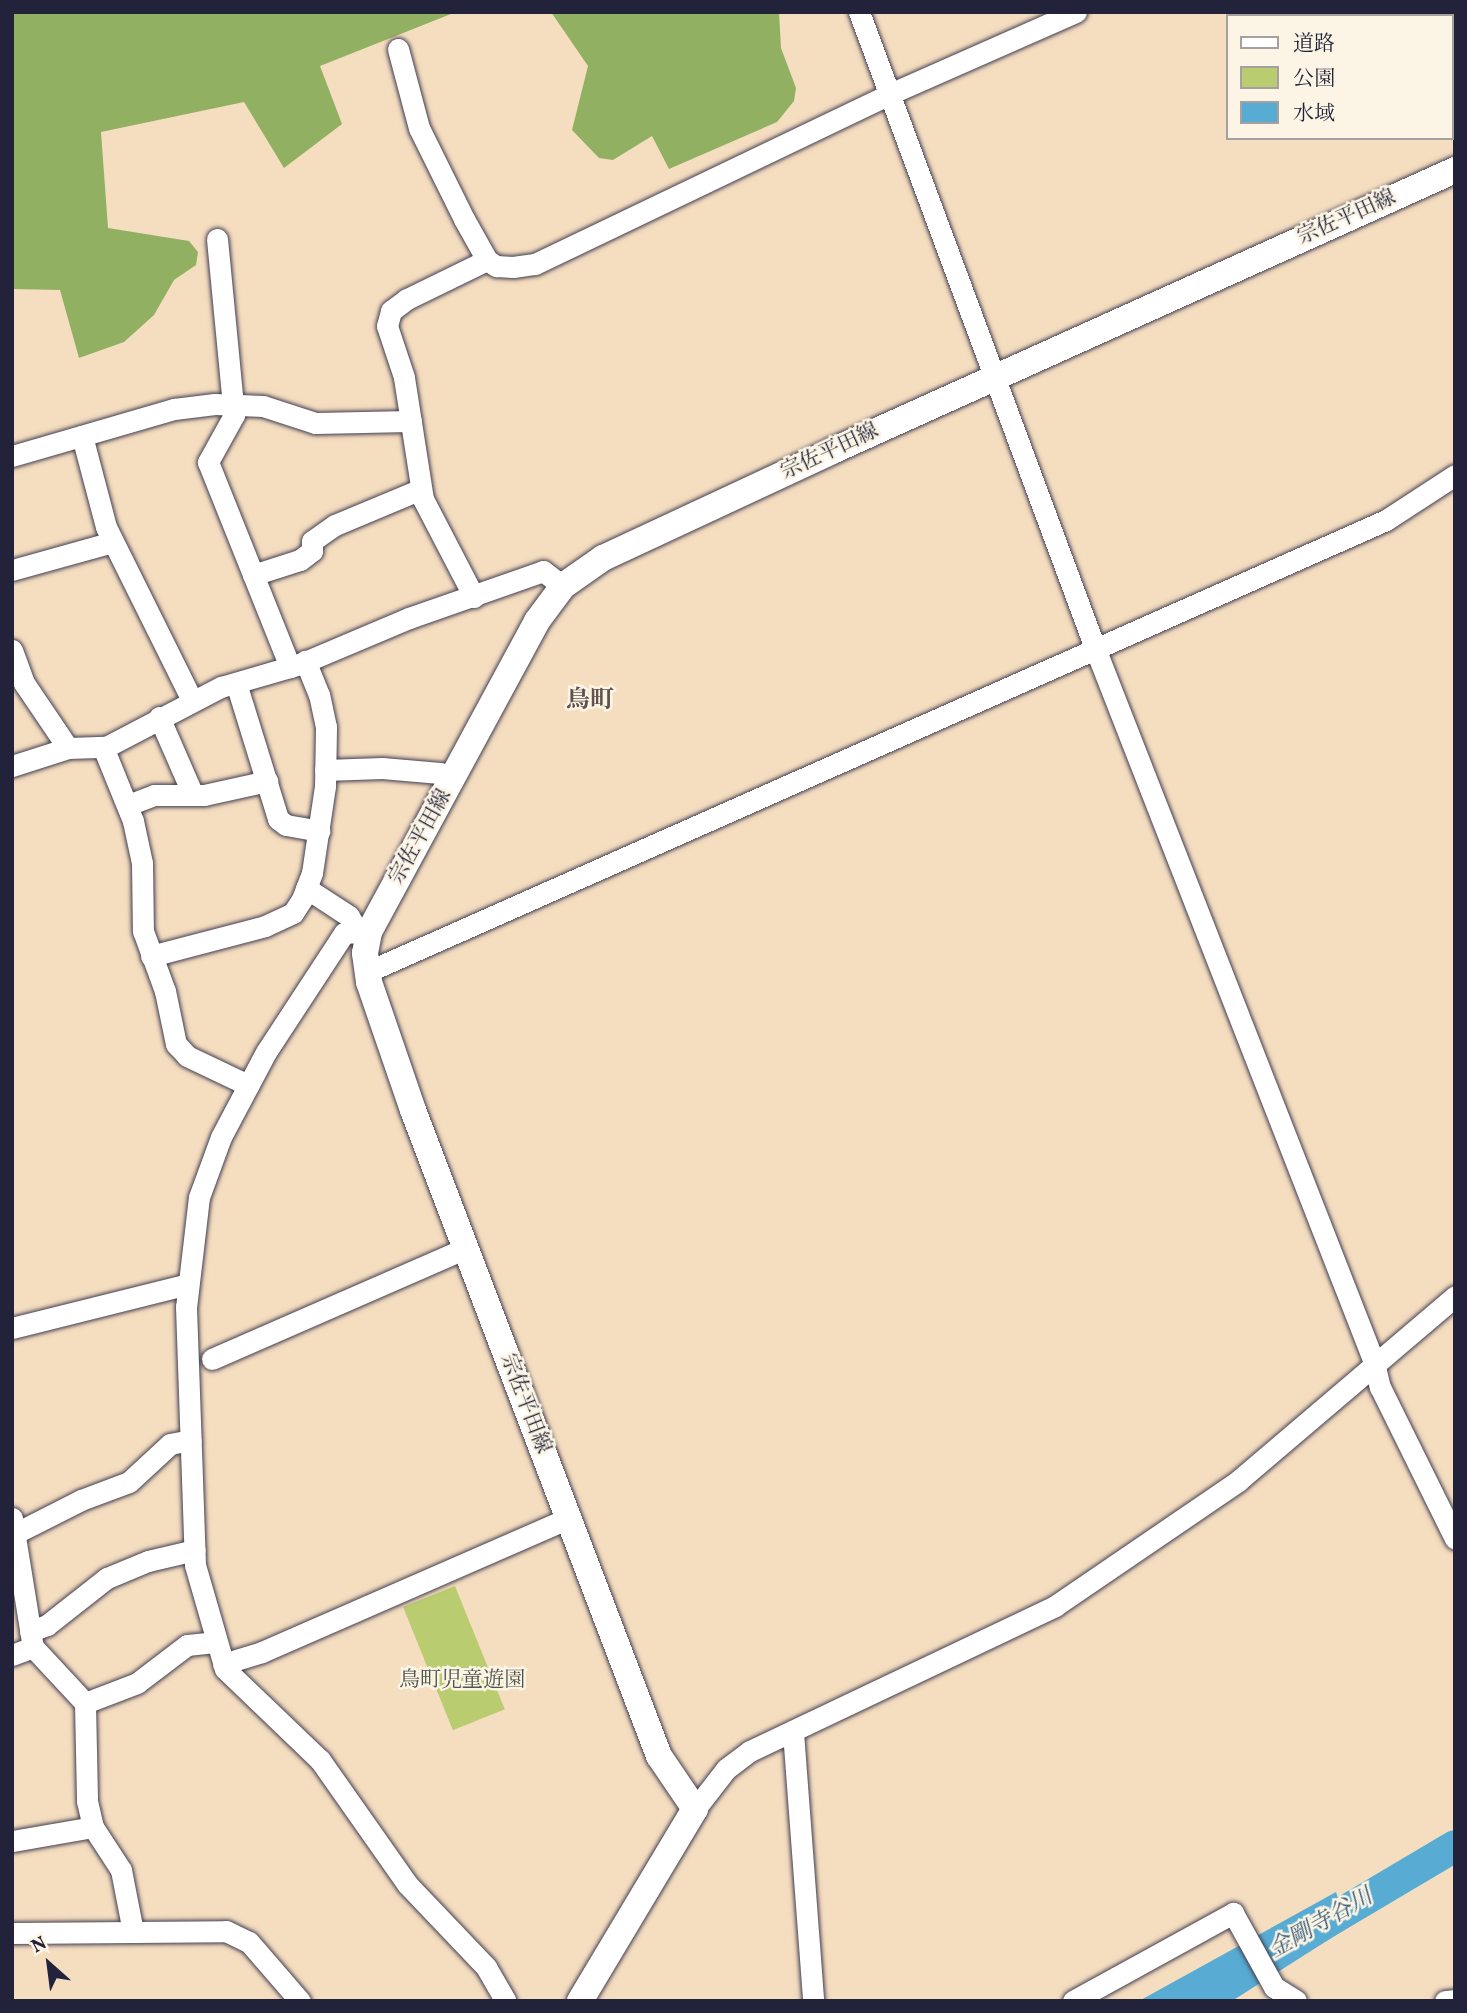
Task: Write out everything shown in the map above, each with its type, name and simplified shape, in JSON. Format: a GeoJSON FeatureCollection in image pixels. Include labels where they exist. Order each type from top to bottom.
{"type":"FeatureCollection","features":[{"type":"Feature","properties":{"kind":"main road","name":"宗佐平田線"},"geometry":{"type":"LineString","coordinates":[[695,1809],[659,1756],[466,1248],[368,971],[364,932],[452,779],[537,621],[563,586],[603,558],[997,375],[1455,170]]}},
{"type":"Feature","properties":{"kind":"main road"},"geometry":{"type":"LineString","coordinates":[[580,2001],[695,1809]]}},
{"type":"Feature","properties":{"kind":"street"},"geometry":{"type":"LineString","coordinates":[[859,12],[997,375],[1095,648],[1374,1362],[1380,1387],[1455,1538]]}},
{"type":"Feature","properties":{"kind":"street"},"geometry":{"type":"LineString","coordinates":[[398,49],[419,128],[487,260],[496,266],[535,264],[892,93],[1076,12]]}},
{"type":"Feature","properties":{"kind":"street"},"geometry":{"type":"LineString","coordinates":[[151,956],[265,926],[293,913],[306,888],[318,831],[325,770],[326,727],[319,695],[297,664],[253,575],[208,462],[234,415],[217,239]]}},
{"type":"Feature","properties":{"kind":"street"},"geometry":{"type":"LineString","coordinates":[[474,597],[421,489],[404,377],[387,327],[391,311],[487,260]]}},
{"type":"Feature","properties":{"kind":"street"},"geometry":{"type":"LineString","coordinates":[[12,456],[174,410],[234,405],[263,406],[316,423],[411,421]]}},
{"type":"Feature","properties":{"kind":"street"},"geometry":{"type":"LineString","coordinates":[[82,436],[96,498],[113,542],[192,700]]}},
{"type":"Feature","properties":{"kind":"street"},"geometry":{"type":"LineString","coordinates":[[368,971],[1386,520],[1455,475]]}},
{"type":"Feature","properties":{"kind":"street"},"geometry":{"type":"LineString","coordinates":[[253,575],[300,560],[312,551],[312,541],[335,525],[421,489]]}},
{"type":"Feature","properties":{"kind":"street"},"geometry":{"type":"LineString","coordinates":[[12,570],[113,542]]}},
{"type":"Feature","properties":{"kind":"street"},"geometry":{"type":"LineString","coordinates":[[12,766],[68,748],[103,747],[192,700],[297,664],[543,572],[563,586]]}},
{"type":"Feature","properties":{"kind":"street"},"geometry":{"type":"LineString","coordinates":[[12,650],[24,683],[68,748]]}},
{"type":"Feature","properties":{"kind":"street"},"geometry":{"type":"LineString","coordinates":[[236,683],[278,819],[286,825],[318,831]]}},
{"type":"Feature","properties":{"kind":"street"},"geometry":{"type":"LineString","coordinates":[[159,717],[193,795]]}},
{"type":"Feature","properties":{"kind":"street"},"geometry":{"type":"LineString","coordinates":[[103,747],[128,805],[142,863],[143,931],[165,991],[176,1044],[187,1056],[248,1085]]}},
{"type":"Feature","properties":{"kind":"street"},"geometry":{"type":"LineString","coordinates":[[325,770],[382,768],[439,773],[452,779]]}},
{"type":"Feature","properties":{"kind":"street"},"geometry":{"type":"LineString","coordinates":[[128,805],[154,795],[193,795],[267,781]]}},
{"type":"Feature","properties":{"kind":"street"},"geometry":{"type":"LineString","coordinates":[[306,888],[349,916],[364,932]]}},
{"type":"Feature","properties":{"kind":"street"},"geometry":{"type":"LineString","coordinates":[[364,932],[344,933],[248,1085],[220,1137],[199,1198],[188,1284],[195,1550],[215,1642],[223,1664],[239,1688],[320,1760],[407,1884],[486,1967],[506,2001]]}},
{"type":"Feature","properties":{"kind":"street"},"geometry":{"type":"LineString","coordinates":[[212,1359],[466,1248]]}},
{"type":"Feature","properties":{"kind":"street"},"geometry":{"type":"LineString","coordinates":[[12,1328],[188,1284]]}},
{"type":"Feature","properties":{"kind":"street"},"geometry":{"type":"LineString","coordinates":[[695,1809],[726,1769],[750,1751],[1055,1606],[1238,1481],[1374,1362],[1455,1297]]}},
{"type":"Feature","properties":{"kind":"street"},"geometry":{"type":"LineString","coordinates":[[133,1932],[121,1870],[93,1827],[86,1801],[85,1703],[32,1639],[13,1526],[129,1482],[170,1444],[191,1440]]}},
{"type":"Feature","properties":{"kind":"street"},"geometry":{"type":"LineString","coordinates":[[223,1664],[262,1652],[568,1518]]}},
{"type":"Feature","properties":{"kind":"street"},"geometry":{"type":"LineString","coordinates":[[12,1655],[107,1578],[195,1550]]}},
{"type":"Feature","properties":{"kind":"street"},"geometry":{"type":"LineString","coordinates":[[85,1703],[137,1683],[187,1645],[215,1642]]}},
{"type":"Feature","properties":{"kind":"street"},"geometry":{"type":"LineString","coordinates":[[793,1732],[813,2001]]}},
{"type":"Feature","properties":{"kind":"street"},"geometry":{"type":"LineString","coordinates":[[12,1841],[93,1827]]}},
{"type":"Feature","properties":{"kind":"street"},"geometry":{"type":"LineString","coordinates":[[1073,2001],[1233,1913],[1274,1987],[1296,2001]]}},
{"type":"Feature","properties":{"kind":"street"},"geometry":{"type":"LineString","coordinates":[[12,1933],[226,1931],[249,1942],[300,2001]]}},
{"type":"Feature","properties":{"kind":"street"},"geometry":{"type":"LineString","coordinates":[[1445,2001],[1455,2000]]}},
{"type":"Feature","properties":{"kind":"green space"},"geometry":{"type":"Polygon","coordinates":[[[12,12],[456,12],[320,66],[342,124],[284,168],[244,102],[101,132],[108,228],[189,241],[198,252],[196,265],[174,280],[154,315],[124,342],[79,358],[60,290],[12,289],[12,12]]]}},
{"type":"Feature","properties":{"kind":"green space"},"geometry":{"type":"Polygon","coordinates":[[[551,12],[779,12],[781,48],[796,88],[794,101],[777,122],[669,169],[652,136],[613,160],[599,158],[572,130],[588,66],[551,12]]]}},
{"type":"Feature","properties":{"kind":"green space","name":"鳥町児童遊園"},"geometry":{"type":"Polygon","coordinates":[[[455,1586],[505,1709],[453,1730],[403,1607],[455,1586]]]}},
{"type":"Feature","properties":{"kind":"water"},"geometry":{"type":"Polygon","coordinates":[[[1336,1892],[1347,1928],[1232,2001],[1139,2001],[1336,1892]]]}},
{"type":"Feature","properties":{"kind":"waterway","name":"金剛寺谷川"},"geometry":{"type":"LineString","coordinates":[[1305,1935],[1455,1846]]}},
{"type":"Feature","properties":{"kind":"district","name":"鳥町"},"geometry":{"type":"Point","coordinates":[590,702]}}]}
